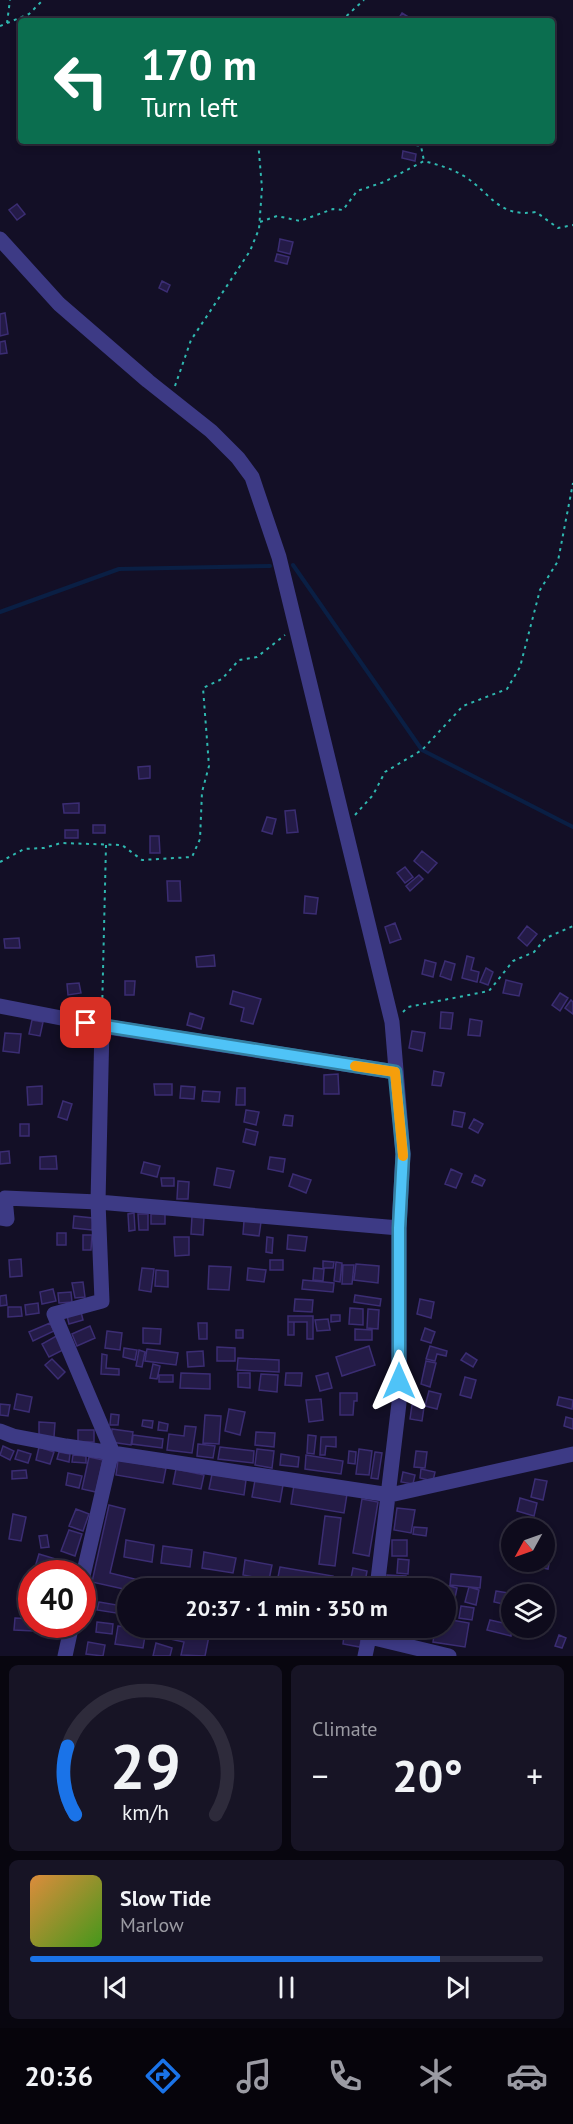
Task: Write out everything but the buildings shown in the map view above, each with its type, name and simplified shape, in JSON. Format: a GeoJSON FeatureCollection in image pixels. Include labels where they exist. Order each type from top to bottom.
{"type":"FeatureCollection","features":[{"type":"Feature","properties":{"kind":"street"},"geometry":{"type":"LineString","coordinates":[[0,239],[59,304],[148,381],[211,430],[252,477],[279,557],[392,1022],[403,1154],[399,1228],[399,1403],[390,1495],[378,1578]]}},
{"type":"Feature","properties":{"kind":"street"},"geometry":{"type":"LineString","coordinates":[[0,1006],[102,1026],[395,1072]]}},
{"type":"Feature","properties":{"kind":"street"},"geometry":{"type":"LineString","coordinates":[[87,1560],[112,1451],[54,1314],[102,1301],[98,1202],[102,1026]]}},
{"type":"Feature","properties":{"kind":"street"},"geometry":{"type":"LineString","coordinates":[[0,1218],[7,1219],[5,1198],[98,1202],[399,1228]]}},
{"type":"Feature","properties":{"kind":"street"},"geometry":{"type":"LineString","coordinates":[[0,1431],[13,1436],[55,1444],[390,1495],[573,1454]]}},
{"type":"Feature","properties":{"kind":"street"},"geometry":{"type":"LineString","coordinates":[[65,1656],[69,1638]]}},
{"type":"Feature","properties":{"kind":"street"},"geometry":{"type":"LineString","coordinates":[[365,1656],[369,1638]]}},
{"type":"Feature","properties":{"kind":"street"},"geometry":{"type":"LineString","coordinates":[[390,1638],[449,1656]]}},
{"type":"Feature","properties":{"kind":"path"},"geometry":{"type":"LineString","coordinates":[[7,23],[10,0]]}},
{"type":"Feature","properties":{"kind":"path"},"geometry":{"type":"LineString","coordinates":[[19,18],[29,14],[43,0]]}},
{"type":"Feature","properties":{"kind":"path"},"geometry":{"type":"LineString","coordinates":[[345,18],[364,0]]}},
{"type":"Feature","properties":{"kind":"path"},"geometry":{"type":"LineString","coordinates":[[0,26],[18,18]]}},
{"type":"Feature","properties":{"kind":"path"},"geometry":{"type":"LineString","coordinates":[[171,397],[191,340],[250,250],[260,222],[262,188],[258,144]]}},
{"type":"Feature","properties":{"kind":"path"},"geometry":{"type":"LineString","coordinates":[[372,144],[381,147],[396,144]]}},
{"type":"Feature","properties":{"kind":"path"},"geometry":{"type":"LineString","coordinates":[[414,144],[421,146],[424,161]]}},
{"type":"Feature","properties":{"kind":"path"},"geometry":{"type":"LineString","coordinates":[[260,222],[277,216],[300,221],[333,209],[343,210],[357,191],[384,182],[424,161],[449,168],[466,177],[484,195],[506,210],[521,215],[536,212],[558,228],[573,225]]}},
{"type":"Feature","properties":{"kind":"path"},"geometry":{"type":"LineString","coordinates":[[343,826],[373,795],[385,772],[422,750],[463,706],[507,689],[520,667],[540,590],[558,561],[573,483]]}},
{"type":"Feature","properties":{"kind":"path"},"geometry":{"type":"LineString","coordinates":[[0,862],[24,849],[44,848],[61,843],[122,845],[142,860],[192,857],[200,839],[202,792],[209,766],[203,688],[222,680],[239,660],[257,657],[277,639],[295,630]]}},
{"type":"Feature","properties":{"kind":"path"},"geometry":{"type":"LineString","coordinates":[[102,1026],[106,845]]}},
{"type":"Feature","properties":{"kind":"path"},"geometry":{"type":"LineString","coordinates":[[392,1022],[408,1007],[489,992],[513,960],[534,952],[546,938],[573,926]]}},
{"type":"Feature","properties":{"kind":"waterway"},"geometry":{"type":"LineString","coordinates":[[293,565],[422,750],[573,827]]}},
{"type":"Feature","properties":{"kind":"waterway"},"geometry":{"type":"LineString","coordinates":[[0,612],[119,569],[270,566]]}},
{"type":"Feature","properties":{"kind":"slow traffic"},"geometry":{"type":"LineString","coordinates":[[355,1066],[395,1072],[403,1156]]}},
{"type":"Feature","properties":{"kind":"route"},"geometry":{"type":"LineString","coordinates":[[86,1023],[395,1072],[403,1154],[399,1228],[399,1381]]}}]}
